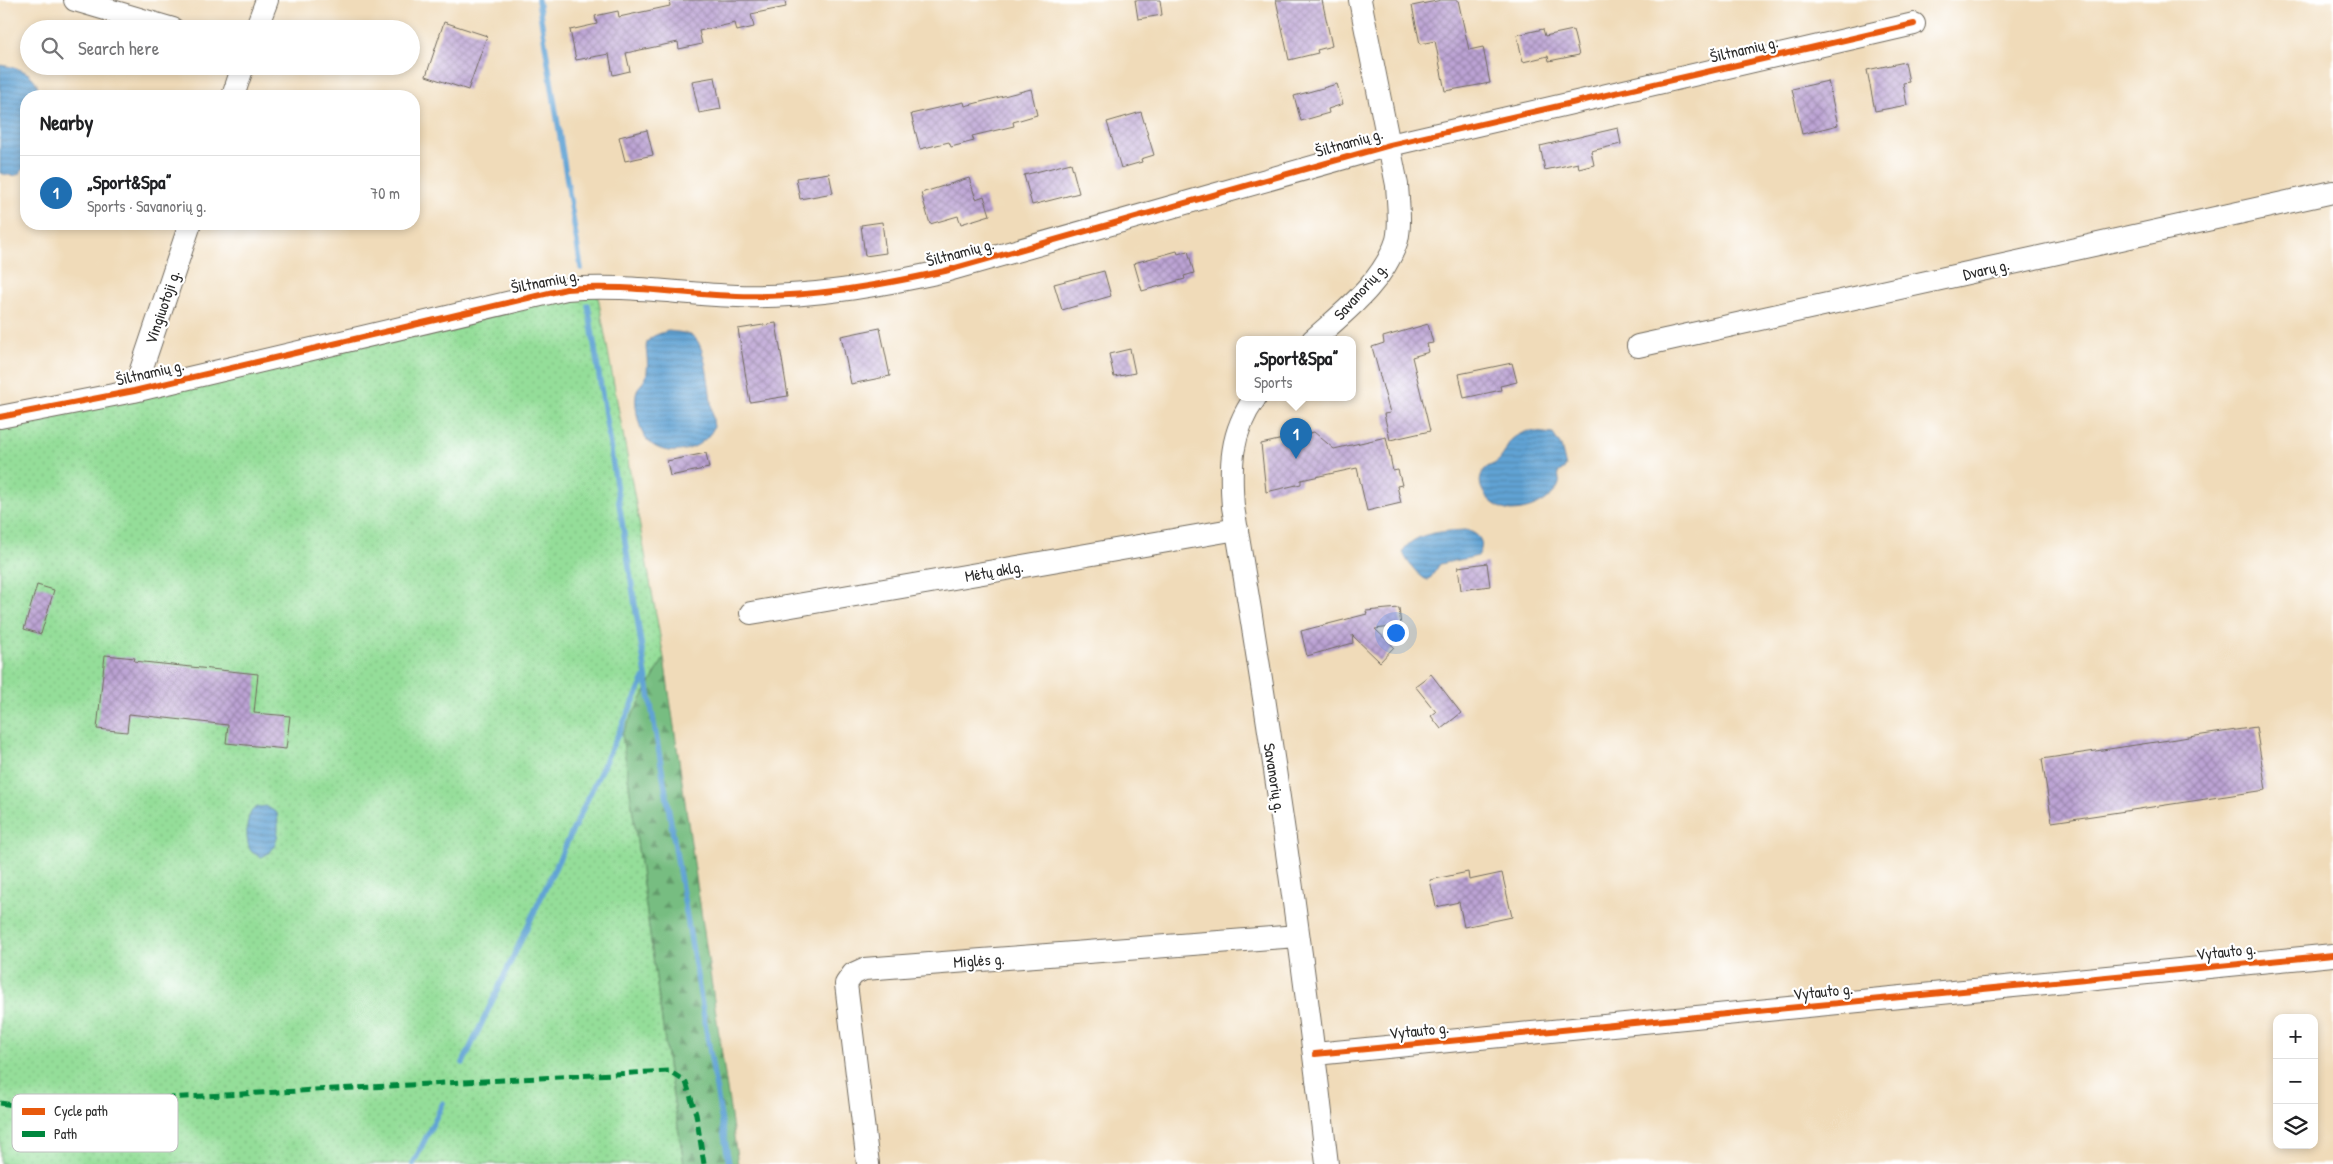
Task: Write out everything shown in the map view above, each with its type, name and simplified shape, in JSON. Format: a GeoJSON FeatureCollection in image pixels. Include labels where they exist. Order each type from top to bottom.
{"type":"FeatureCollection","features":[{"type":"Feature","properties":{"kind":"street"},"geometry":{"type":"LineString","coordinates":[[76,0],[143,20]]}},
{"type":"Feature","properties":{"kind":"street"},"geometry":{"type":"LineString","coordinates":[[259,20],[267,0]]}},
{"type":"Feature","properties":{"kind":"street","name":"Savanorių g."},"geometry":{"type":"LineString","coordinates":[[1317,336],[1355,302],[1375,280],[1388,262],[1397,238],[1399,213],[1397,185],[1360,0]]}},
{"type":"Feature","properties":{"kind":"street","name":"Šiltnamių g."},"geometry":{"type":"LineString","coordinates":[[0,418],[134,391],[566,289],[596,286],[739,296],[839,292],[887,284],[945,271],[1390,145],[1914,24]]}},
{"type":"Feature","properties":{"kind":"street"},"geometry":{"type":"LineString","coordinates":[[235,90],[240,75]]}},
{"type":"Feature","properties":{"kind":"street","name":"Dvarų g."},"geometry":{"type":"LineString","coordinates":[[1638,346],[2333,192]]}},
{"type":"Feature","properties":{"kind":"street","name":"Vingiuotoji g."},"geometry":{"type":"LineString","coordinates":[[134,391],[188,230]]}},
{"type":"Feature","properties":{"kind":"street","name":"Savanorių g."},"geometry":{"type":"LineString","coordinates":[[1253,401],[1247,408],[1235,437],[1230,470],[1237,529],[1315,1054],[1327,1164]]}},
{"type":"Feature","properties":{"kind":"street","name":"Mėtų aklg."},"geometry":{"type":"LineString","coordinates":[[751,613],[1237,529]]}},
{"type":"Feature","properties":{"kind":"street","name":"Miglės g."},"geometry":{"type":"LineString","coordinates":[[868,1164],[846,984],[853,974],[864,969],[1298,936]]}},
{"type":"Feature","properties":{"kind":"street","name":"Vytauto g."},"geometry":{"type":"LineString","coordinates":[[1315,1054],[2333,955]]}},
{"type":"Feature","properties":{"kind":"green space"},"geometry":{"type":"Polygon","coordinates":[[[596,286],[664,658],[622,734],[669,1071],[684,1164],[0,1164],[0,417],[596,286]]]}},
{"type":"Feature","properties":{"kind":"green space"},"geometry":{"type":"Polygon","coordinates":[[[664,658],[738,1164],[684,1164],[669,1071],[622,734],[664,658]]]}},
{"type":"Feature","properties":{"kind":"water"},"geometry":{"type":"Polygon","coordinates":[[[0,65],[20,70],[20,75],[30,75],[39,90],[20,90],[20,173],[15,175],[0,173],[0,65]]]}},
{"type":"Feature","properties":{"kind":"water"},"geometry":{"type":"Polygon","coordinates":[[[668,331],[688,334],[699,343],[706,365],[714,427],[698,445],[676,451],[664,450],[654,446],[645,438],[639,422],[636,401],[638,388],[647,374],[646,345],[651,338],[668,331]]]}},
{"type":"Feature","properties":{"kind":"water"},"geometry":{"type":"Polygon","coordinates":[[[1528,431],[1553,434],[1561,446],[1566,467],[1558,473],[1559,483],[1551,496],[1533,507],[1511,511],[1498,506],[1486,496],[1480,484],[1481,477],[1485,469],[1502,457],[1510,441],[1528,431]]]}},
{"type":"Feature","properties":{"kind":"water"},"geometry":{"type":"Polygon","coordinates":[[[1466,530],[1475,534],[1480,540],[1481,547],[1478,556],[1440,564],[1429,580],[1422,577],[1409,564],[1404,554],[1403,551],[1408,545],[1422,536],[1440,532],[1466,530]]]}},
{"type":"Feature","properties":{"kind":"water"},"geometry":{"type":"Polygon","coordinates":[[[266,806],[277,813],[278,832],[272,850],[261,857],[252,852],[249,847],[247,829],[251,812],[257,807],[266,806]]]}},
{"type":"Feature","properties":{"kind":"building"},"geometry":{"type":"Polygon","coordinates":[[[669,0],[785,0],[786,7],[751,14],[754,27],[737,31],[735,23],[699,31],[702,44],[679,49],[678,42],[626,53],[630,71],[613,75],[609,54],[576,60],[570,30],[597,24],[595,16],[618,11],[619,17],[670,6],[669,0]]]}},
{"type":"Feature","properties":{"kind":"building"},"geometry":{"type":"Polygon","coordinates":[[[1135,0],[1160,0],[1162,15],[1138,19],[1135,0]]]}},
{"type":"Feature","properties":{"kind":"building"},"geometry":{"type":"Polygon","coordinates":[[[1276,0],[1322,0],[1332,46],[1317,50],[1318,53],[1289,60],[1276,0]]]}},
{"type":"Feature","properties":{"kind":"building"},"geometry":{"type":"Polygon","coordinates":[[[1441,0],[1458,0],[1469,50],[1483,47],[1490,83],[1445,91],[1435,41],[1420,44],[1412,6],[1441,0]]]}},
{"type":"Feature","properties":{"kind":"building"},"geometry":{"type":"Polygon","coordinates":[[[444,22],[487,36],[468,90],[426,76],[444,22]]]}},
{"type":"Feature","properties":{"kind":"building"},"geometry":{"type":"Polygon","coordinates":[[[1543,29],[1545,36],[1573,30],[1579,55],[1549,61],[1548,56],[1523,62],[1517,35],[1543,29]]]}},
{"type":"Feature","properties":{"kind":"building"},"geometry":{"type":"Polygon","coordinates":[[[1905,62],[1909,82],[1903,83],[1907,105],[1875,111],[1867,70],[1905,62]]]}},
{"type":"Feature","properties":{"kind":"building"},"geometry":{"type":"Polygon","coordinates":[[[715,77],[721,109],[699,113],[692,81],[715,77]]]}},
{"type":"Feature","properties":{"kind":"building"},"geometry":{"type":"Polygon","coordinates":[[[1828,81],[1838,125],[1802,134],[1792,89],[1828,81]]]}},
{"type":"Feature","properties":{"kind":"building"},"geometry":{"type":"Polygon","coordinates":[[[1337,84],[1343,104],[1328,109],[1329,113],[1301,121],[1294,96],[1337,84]]]}},
{"type":"Feature","properties":{"kind":"building"},"geometry":{"type":"Polygon","coordinates":[[[1031,89],[1037,115],[1013,122],[1014,126],[972,136],[974,141],[951,147],[949,142],[920,149],[911,114],[964,102],[965,106],[1031,89]]]}},
{"type":"Feature","properties":{"kind":"building"},"geometry":{"type":"Polygon","coordinates":[[[1141,112],[1154,155],[1141,159],[1142,162],[1121,168],[1107,122],[1141,112]]]}},
{"type":"Feature","properties":{"kind":"building"},"geometry":{"type":"Polygon","coordinates":[[[1618,128],[1621,144],[1591,151],[1594,165],[1579,169],[1578,163],[1545,170],[1540,146],[1618,128]]]}},
{"type":"Feature","properties":{"kind":"building"},"geometry":{"type":"Polygon","coordinates":[[[647,130],[653,155],[625,161],[619,137],[647,130]]]}},
{"type":"Feature","properties":{"kind":"building"},"geometry":{"type":"Polygon","coordinates":[[[1071,163],[1079,193],[1032,205],[1024,175],[1071,163]]]}},
{"type":"Feature","properties":{"kind":"building"},"geometry":{"type":"Polygon","coordinates":[[[829,173],[833,193],[800,199],[796,178],[829,173]]]}},
{"type":"Feature","properties":{"kind":"building"},"geometry":{"type":"Polygon","coordinates":[[[969,178],[976,199],[984,196],[990,215],[961,224],[958,216],[930,224],[921,193],[969,178]]]}},
{"type":"Feature","properties":{"kind":"building"},"geometry":{"type":"Polygon","coordinates":[[[882,222],[886,253],[865,256],[861,225],[882,222]]]}},
{"type":"Feature","properties":{"kind":"building"},"geometry":{"type":"Polygon","coordinates":[[[1177,251],[1178,254],[1188,251],[1194,273],[1184,276],[1185,279],[1142,291],[1134,263],[1177,251]]]}},
{"type":"Feature","properties":{"kind":"building"},"geometry":{"type":"Polygon","coordinates":[[[1104,271],[1111,296],[1062,310],[1054,284],[1104,271]]]}},
{"type":"Feature","properties":{"kind":"building"},"geometry":{"type":"Polygon","coordinates":[[[776,323],[788,396],[750,402],[738,329],[776,323]]]}},
{"type":"Feature","properties":{"kind":"building"},"geometry":{"type":"Polygon","coordinates":[[[1428,324],[1433,343],[1427,344],[1429,352],[1412,357],[1430,431],[1390,440],[1384,414],[1390,413],[1372,347],[1384,343],[1383,337],[1428,324]]]}},
{"type":"Feature","properties":{"kind":"building"},"geometry":{"type":"Polygon","coordinates":[[[880,328],[890,376],[851,384],[841,336],[880,328]]]}},
{"type":"Feature","properties":{"kind":"building"},"geometry":{"type":"Polygon","coordinates":[[[1130,349],[1135,373],[1114,377],[1109,354],[1130,349]]]}},
{"type":"Feature","properties":{"kind":"building"},"geometry":{"type":"Polygon","coordinates":[[[1512,363],[1517,382],[1500,386],[1501,390],[1464,398],[1459,374],[1512,363]]]}},
{"type":"Feature","properties":{"kind":"building"},"geometry":{"type":"Polygon","coordinates":[[[1314,432],[1334,449],[1386,437],[1393,471],[1398,470],[1402,485],[1397,486],[1401,503],[1367,511],[1357,468],[1301,480],[1301,484],[1266,492],[1261,444],[1314,432]]]}},
{"type":"Feature","properties":{"kind":"building"},"geometry":{"type":"Polygon","coordinates":[[[706,453],[709,468],[670,476],[667,461],[706,453]]]}},
{"type":"Feature","properties":{"kind":"building"},"geometry":{"type":"Polygon","coordinates":[[[1487,563],[1490,586],[1461,590],[1458,567],[1487,563]]]}},
{"type":"Feature","properties":{"kind":"building"},"geometry":{"type":"Polygon","coordinates":[[[37,585],[54,590],[41,634],[24,629],[37,585]]]}},
{"type":"Feature","properties":{"kind":"building"},"geometry":{"type":"Polygon","coordinates":[[[1399,608],[1401,626],[1375,629],[1394,647],[1380,662],[1352,635],[1353,643],[1307,656],[1301,631],[1367,614],[1366,611],[1399,608]]]}},
{"type":"Feature","properties":{"kind":"building"},"geometry":{"type":"Polygon","coordinates":[[[105,655],[135,658],[134,661],[258,674],[254,713],[290,716],[286,749],[226,743],[228,725],[129,714],[127,732],[97,729],[105,655]]]}},
{"type":"Feature","properties":{"kind":"building"},"geometry":{"type":"Polygon","coordinates":[[[1431,674],[1461,713],[1441,729],[1431,716],[1436,712],[1415,686],[1431,674]]]}},
{"type":"Feature","properties":{"kind":"building"},"geometry":{"type":"Polygon","coordinates":[[[2256,727],[2266,790],[2052,822],[2042,759],[2256,727]]]}},
{"type":"Feature","properties":{"kind":"building"},"geometry":{"type":"Polygon","coordinates":[[[1468,872],[1469,880],[1502,873],[1512,917],[1464,927],[1459,902],[1436,907],[1430,880],[1468,872]]]}},
{"type":"Feature","properties":{"kind":"waterway"},"geometry":{"type":"LineString","coordinates":[[538,0],[581,268]]}},
{"type":"Feature","properties":{"kind":"waterway"},"geometry":{"type":"LineString","coordinates":[[463,1063],[646,675],[588,305]]}},
{"type":"Feature","properties":{"kind":"waterway"},"geometry":{"type":"LineString","coordinates":[[646,676],[729,1164]]}},
{"type":"Feature","properties":{"kind":"waterway"},"geometry":{"type":"LineString","coordinates":[[413,1164],[443,1103]]}},
{"type":"Feature","properties":{"kind":"marked path"},"geometry":{"type":"LineString","coordinates":[[178,1097],[669,1071],[686,1082],[696,1114],[704,1164]]}},
{"type":"Feature","properties":{"kind":"marked path"},"geometry":{"type":"LineString","coordinates":[[0,1103],[12,1105]]}},
{"type":"Feature","properties":{"kind":"cycle path"},"geometry":{"type":"LineString","coordinates":[[0,417],[134,391],[566,289],[608,288],[737,296],[790,295],[868,286],[945,271],[1390,145],[1914,24]]}},
{"type":"Feature","properties":{"kind":"cycle path"},"geometry":{"type":"LineString","coordinates":[[1315,1054],[2333,955]]}},
{"type":"Feature","properties":{"kind":"place","name":"„Sport&Spa”"},"geometry":{"type":"Point","coordinates":[1296,459]}}]}
